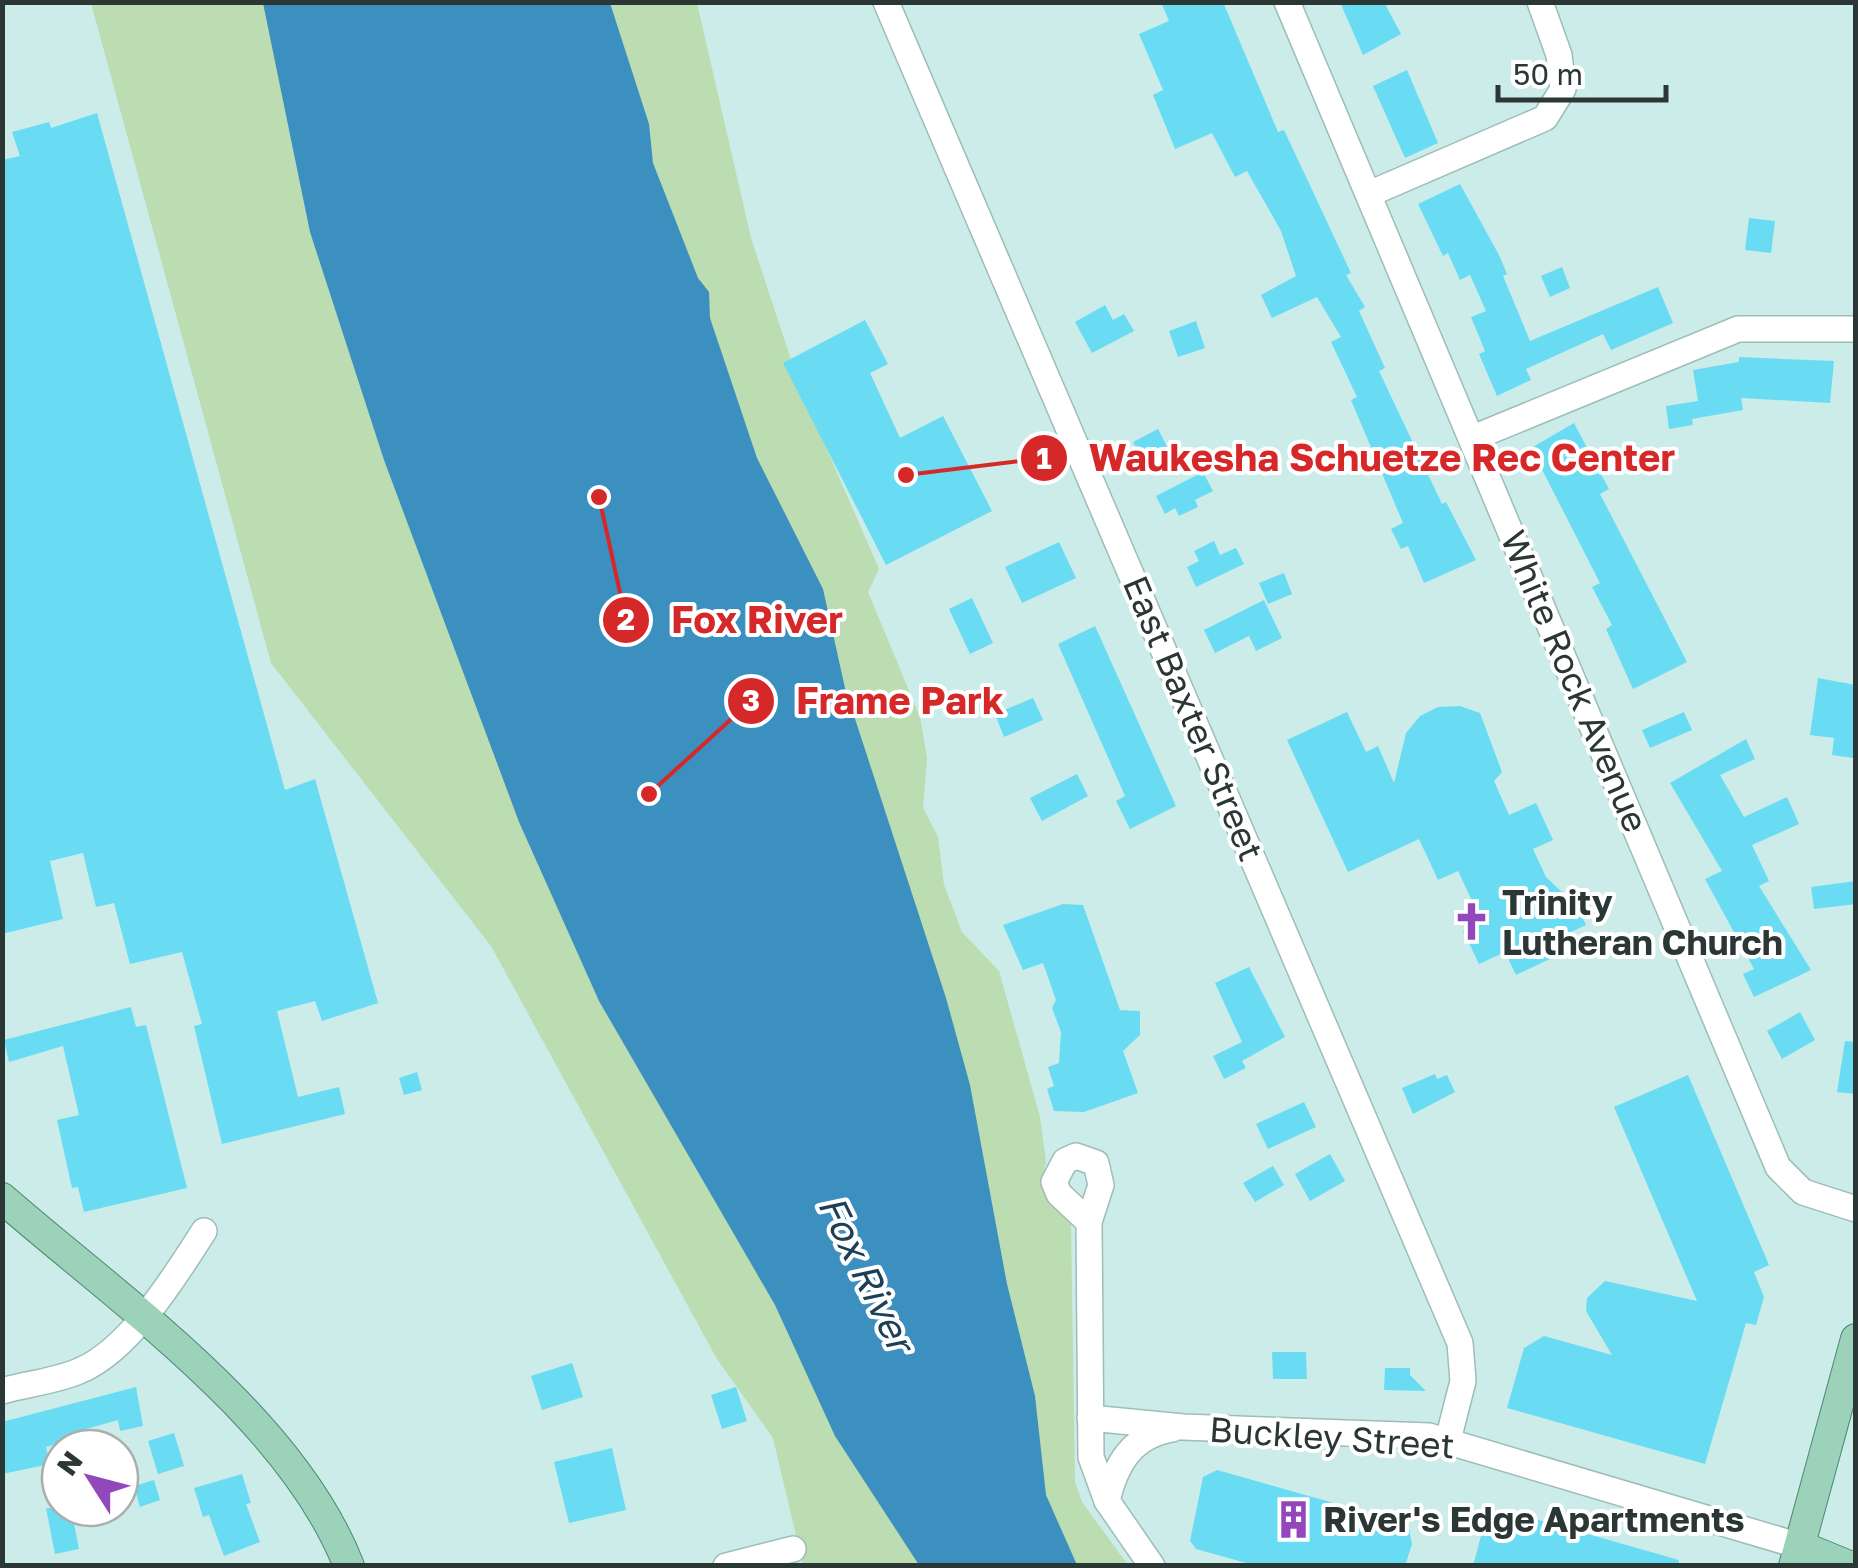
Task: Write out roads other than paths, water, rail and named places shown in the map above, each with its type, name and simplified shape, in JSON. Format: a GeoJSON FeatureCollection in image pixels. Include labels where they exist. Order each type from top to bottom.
{"type":"FeatureCollection","features":[{"type":"Feature","properties":{"kind":"main road"},"geometry":{"type":"LineString","coordinates":[[2,1198],[142,1318],[278,1446],[322,1511],[349,1566]]}},
{"type":"Feature","properties":{"kind":"main road"},"geometry":{"type":"LineString","coordinates":[[1848,1566],[1797,1556],[1856,1339]]}},
{"type":"Feature","properties":{"kind":"street","name":"East Baxter Street"},"geometry":{"type":"LineString","coordinates":[[886,2],[1460,1343],[1463,1381],[1448,1440]]}},
{"type":"Feature","properties":{"kind":"street","name":"White Rock Avenue"},"geometry":{"type":"LineString","coordinates":[[1288,2],[1778,1166],[1803,1192],[1856,1209]]}},
{"type":"Feature","properties":{"kind":"street"},"geometry":{"type":"LineString","coordinates":[[1369,194],[1545,118],[1563,89],[1559,56],[1540,2]]}},
{"type":"Feature","properties":{"kind":"street"},"geometry":{"type":"LineString","coordinates":[[1473,438],[1738,329],[1856,329]]}},
{"type":"Feature","properties":{"kind":"street"},"geometry":{"type":"LineString","coordinates":[[1089,1222],[1091,1457],[1107,1500],[1152,1566]]}},
{"type":"Feature","properties":{"kind":"street"},"geometry":{"type":"LineString","coordinates":[[2,1390],[80,1371],[142,1318],[204,1231]]}},
{"type":"Feature","properties":{"kind":"street","name":"Buckley Street"},"geometry":{"type":"LineString","coordinates":[[1090,1418],[1183,1427],[1448,1440],[1797,1556]]}},
{"type":"Feature","properties":{"kind":"street"},"geometry":{"type":"LineString","coordinates":[[1107,1500],[1116,1469],[1132,1447],[1159,1431],[1183,1427]]}},
{"type":"Feature","properties":{"kind":"street"},"geometry":{"type":"LineString","coordinates":[[726,1566],[793,1549]]}},
{"type":"Feature","properties":{"kind":"water"},"geometry":{"type":"Polygon","coordinates":[[[263,3],[610,3],[649,124],[653,163],[698,278],[709,292],[710,318],[757,458],[823,589],[845,688],[946,998],[970,1085],[1007,1284],[1035,1396],[1046,1495],[1077,1565],[919,1565],[835,1436],[775,1305],[599,1001],[519,822],[384,460],[310,232],[263,3]]]}},
{"type":"Feature","properties":{"kind":"place","name":"Waukesha Schuetze Rec Center"},"geometry":{"type":"Point","coordinates":[906,475]}},
{"type":"Feature","properties":{"kind":"place","name":"Fox River"},"geometry":{"type":"Point","coordinates":[599,497]}},
{"type":"Feature","properties":{"kind":"place","name":"Frame Park"},"geometry":{"type":"Point","coordinates":[649,794]}},
{"type":"Feature","properties":{"kind":"place","name":"Trinity Lutheran Church"},"geometry":{"type":"Point","coordinates":[1472,922]}},
{"type":"Feature","properties":{"kind":"place","name":"River's Edge Apartments"},"geometry":{"type":"Point","coordinates":[1293,1519]}}]}
